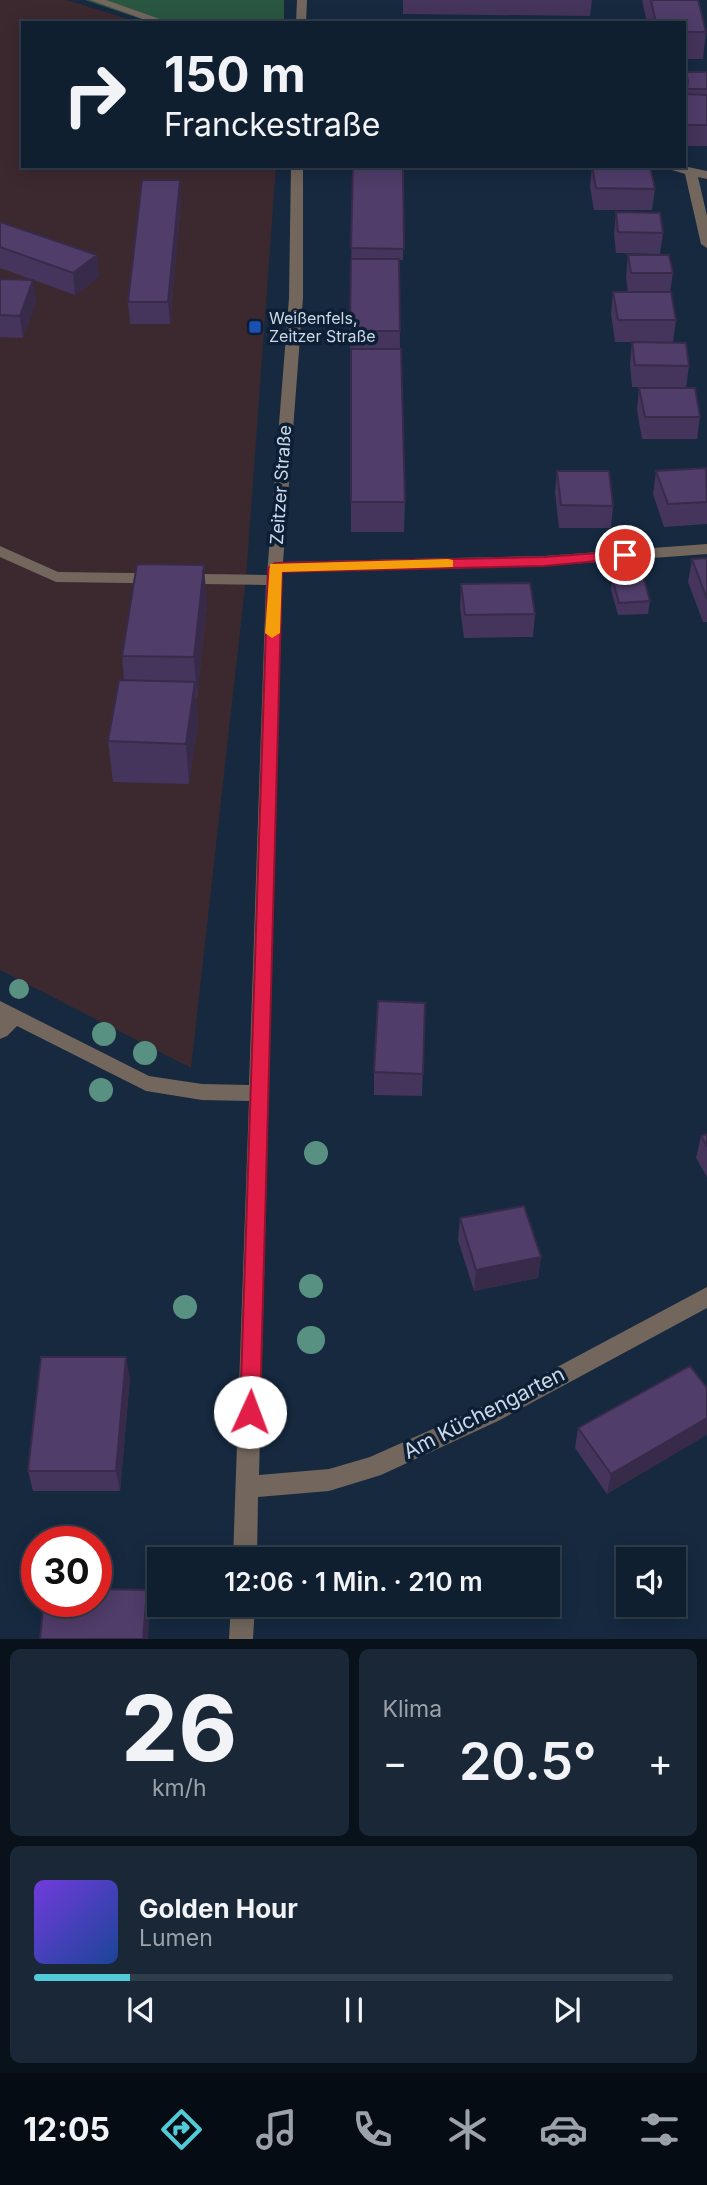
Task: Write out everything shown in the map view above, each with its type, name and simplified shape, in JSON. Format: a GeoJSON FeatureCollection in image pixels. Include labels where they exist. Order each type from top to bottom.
{"type":"FeatureCollection","features":[{"type":"Feature","properties":{"kind":"street"},"geometry":{"type":"LineString","coordinates":[[95,0],[160,21]]}},
{"type":"Feature","properties":{"kind":"street"},"geometry":{"type":"LineString","coordinates":[[301,21],[302,0]]}},
{"type":"Feature","properties":{"kind":"street","name":"Zeitzer Straße"},"geometry":{"type":"LineString","coordinates":[[246,1547],[274,574],[296,289],[297,168]]}},
{"type":"Feature","properties":{"kind":"street"},"geometry":{"type":"LineString","coordinates":[[674,168],[707,175]]}},
{"type":"Feature","properties":{"kind":"street"},"geometry":{"type":"LineString","coordinates":[[691,172],[707,244]]}},
{"type":"Feature","properties":{"kind":"street"},"geometry":{"type":"LineString","coordinates":[[0,551],[56,577],[274,574],[544,561],[707,549]]}},
{"type":"Feature","properties":{"kind":"street"},"geometry":{"type":"LineString","coordinates":[[0,1031],[7,1012],[146,1083],[202,1093],[260,1093]]}},
{"type":"Feature","properties":{"kind":"street","name":"Am Küchengarten"},"geometry":{"type":"LineString","coordinates":[[248,1487],[329,1480],[373,1467],[490,1414],[707,1297]]}},
{"type":"Feature","properties":{"kind":"street"},"geometry":{"type":"LineString","coordinates":[[241,1639],[242,1617]]}},
{"type":"Feature","properties":{"kind":"shaded area"},"geometry":{"type":"Polygon","coordinates":[[[0,0],[67,0],[135,21],[21,21],[21,168],[276,168],[246,578],[191,1068],[0,970],[0,0]]]}},
{"type":"Feature","properties":{"kind":"green space"},"geometry":{"type":"Polygon","coordinates":[[[85,0],[284,0],[284,21],[147,21],[85,0]]]}},
{"type":"Feature","properties":{"kind":"building"},"geometry":{"type":"Polygon","coordinates":[[[651,0],[698,0],[706,32],[686,32],[686,21],[656,21],[651,0]]]}},
{"type":"Feature","properties":{"kind":"building"},"geometry":{"type":"Polygon","coordinates":[[[686,72],[707,72],[707,89],[687,89],[686,72]]]}},
{"type":"Feature","properties":{"kind":"building"},"geometry":{"type":"Polygon","coordinates":[[[686,94],[707,95],[707,125],[686,125],[686,94]]]}},
{"type":"Feature","properties":{"kind":"building"},"geometry":{"type":"Polygon","coordinates":[[[353,168],[403,168],[404,249],[351,248],[353,168]]]}},
{"type":"Feature","properties":{"kind":"building"},"geometry":{"type":"Polygon","coordinates":[[[592,168],[650,168],[655,189],[596,188],[592,168]]]}},
{"type":"Feature","properties":{"kind":"building"},"geometry":{"type":"Polygon","coordinates":[[[142,180],[180,180],[168,302],[128,302],[142,180]]]}},
{"type":"Feature","properties":{"kind":"building"},"geometry":{"type":"Polygon","coordinates":[[[616,212],[660,213],[663,233],[618,232],[616,212]]]}},
{"type":"Feature","properties":{"kind":"building"},"geometry":{"type":"Polygon","coordinates":[[[0,222],[97,255],[73,273],[0,247],[0,222]]]}},
{"type":"Feature","properties":{"kind":"building"},"geometry":{"type":"Polygon","coordinates":[[[628,255],[669,255],[673,273],[631,273],[628,255]]]}},
{"type":"Feature","properties":{"kind":"building"},"geometry":{"type":"Polygon","coordinates":[[[351,259],[399,259],[400,331],[350,331],[351,259]]]}},
{"type":"Feature","properties":{"kind":"building"},"geometry":{"type":"Polygon","coordinates":[[[0,279],[33,280],[20,316],[0,315],[0,279]]]}},
{"type":"Feature","properties":{"kind":"building"},"geometry":{"type":"Polygon","coordinates":[[[613,292],[671,292],[676,320],[618,320],[613,292]]]}},
{"type":"Feature","properties":{"kind":"building"},"geometry":{"type":"Polygon","coordinates":[[[632,342],[686,343],[689,366],[635,365],[632,342]]]}},
{"type":"Feature","properties":{"kind":"building"},"geometry":{"type":"Polygon","coordinates":[[[351,349],[401,349],[405,502],[351,502],[351,349]]]}},
{"type":"Feature","properties":{"kind":"building"},"geometry":{"type":"Polygon","coordinates":[[[639,388],[695,388],[700,417],[645,417],[639,388]]]}},
{"type":"Feature","properties":{"kind":"building"},"geometry":{"type":"Polygon","coordinates":[[[706,468],[707,502],[668,504],[656,471],[706,468]]]}},
{"type":"Feature","properties":{"kind":"building"},"geometry":{"type":"Polygon","coordinates":[[[557,471],[609,471],[613,506],[561,505],[557,471]]]}},
{"type":"Feature","properties":{"kind":"building"},"geometry":{"type":"Polygon","coordinates":[[[707,558],[707,599],[692,559],[707,558]]]}},
{"type":"Feature","properties":{"kind":"building"},"geometry":{"type":"Polygon","coordinates":[[[137,564],[204,565],[194,657],[122,656],[137,564]]]}},
{"type":"Feature","properties":{"kind":"building"},"geometry":{"type":"Polygon","coordinates":[[[643,576],[650,601],[619,603],[612,578],[643,576]]]}},
{"type":"Feature","properties":{"kind":"building"},"geometry":{"type":"Polygon","coordinates":[[[530,583],[535,614],[465,615],[461,584],[530,583]]]}},
{"type":"Feature","properties":{"kind":"building"},"geometry":{"type":"Polygon","coordinates":[[[119,680],[195,682],[186,744],[108,741],[119,680]]]}},
{"type":"Feature","properties":{"kind":"building"},"geometry":{"type":"Polygon","coordinates":[[[378,1001],[425,1003],[423,1074],[374,1072],[378,1001]]]}},
{"type":"Feature","properties":{"kind":"building"},"geometry":{"type":"Polygon","coordinates":[[[707,1134],[707,1146],[701,1136],[707,1134]]]}},
{"type":"Feature","properties":{"kind":"building"},"geometry":{"type":"Polygon","coordinates":[[[524,1206],[541,1257],[476,1270],[460,1218],[524,1206]]]}},
{"type":"Feature","properties":{"kind":"building"},"geometry":{"type":"Polygon","coordinates":[[[41,1357],[126,1357],[116,1471],[28,1471],[41,1357]]]}},
{"type":"Feature","properties":{"kind":"building"},"geometry":{"type":"Polygon","coordinates":[[[690,1366],[707,1388],[707,1418],[611,1474],[578,1428],[690,1366]]]}},
{"type":"Feature","properties":{"kind":"building"},"geometry":{"type":"Polygon","coordinates":[[[112,1589],[147,1590],[143,1639],[40,1639],[42,1617],[112,1617],[112,1589]]]}},
{"type":"Feature","properties":{"kind":"slow traffic"},"geometry":{"type":"LineString","coordinates":[[272,633],[275,568],[448,563]]}},
{"type":"Feature","properties":{"kind":"place","name":"Weißenfels, Zeitzer Straße"},"geometry":{"type":"Point","coordinates":[255,327]}},
{"type":"Feature","properties":{"kind":"route"},"geometry":{"type":"LineString","coordinates":[[250,1412],[275,568],[544,561],[625,555]]}}]}
